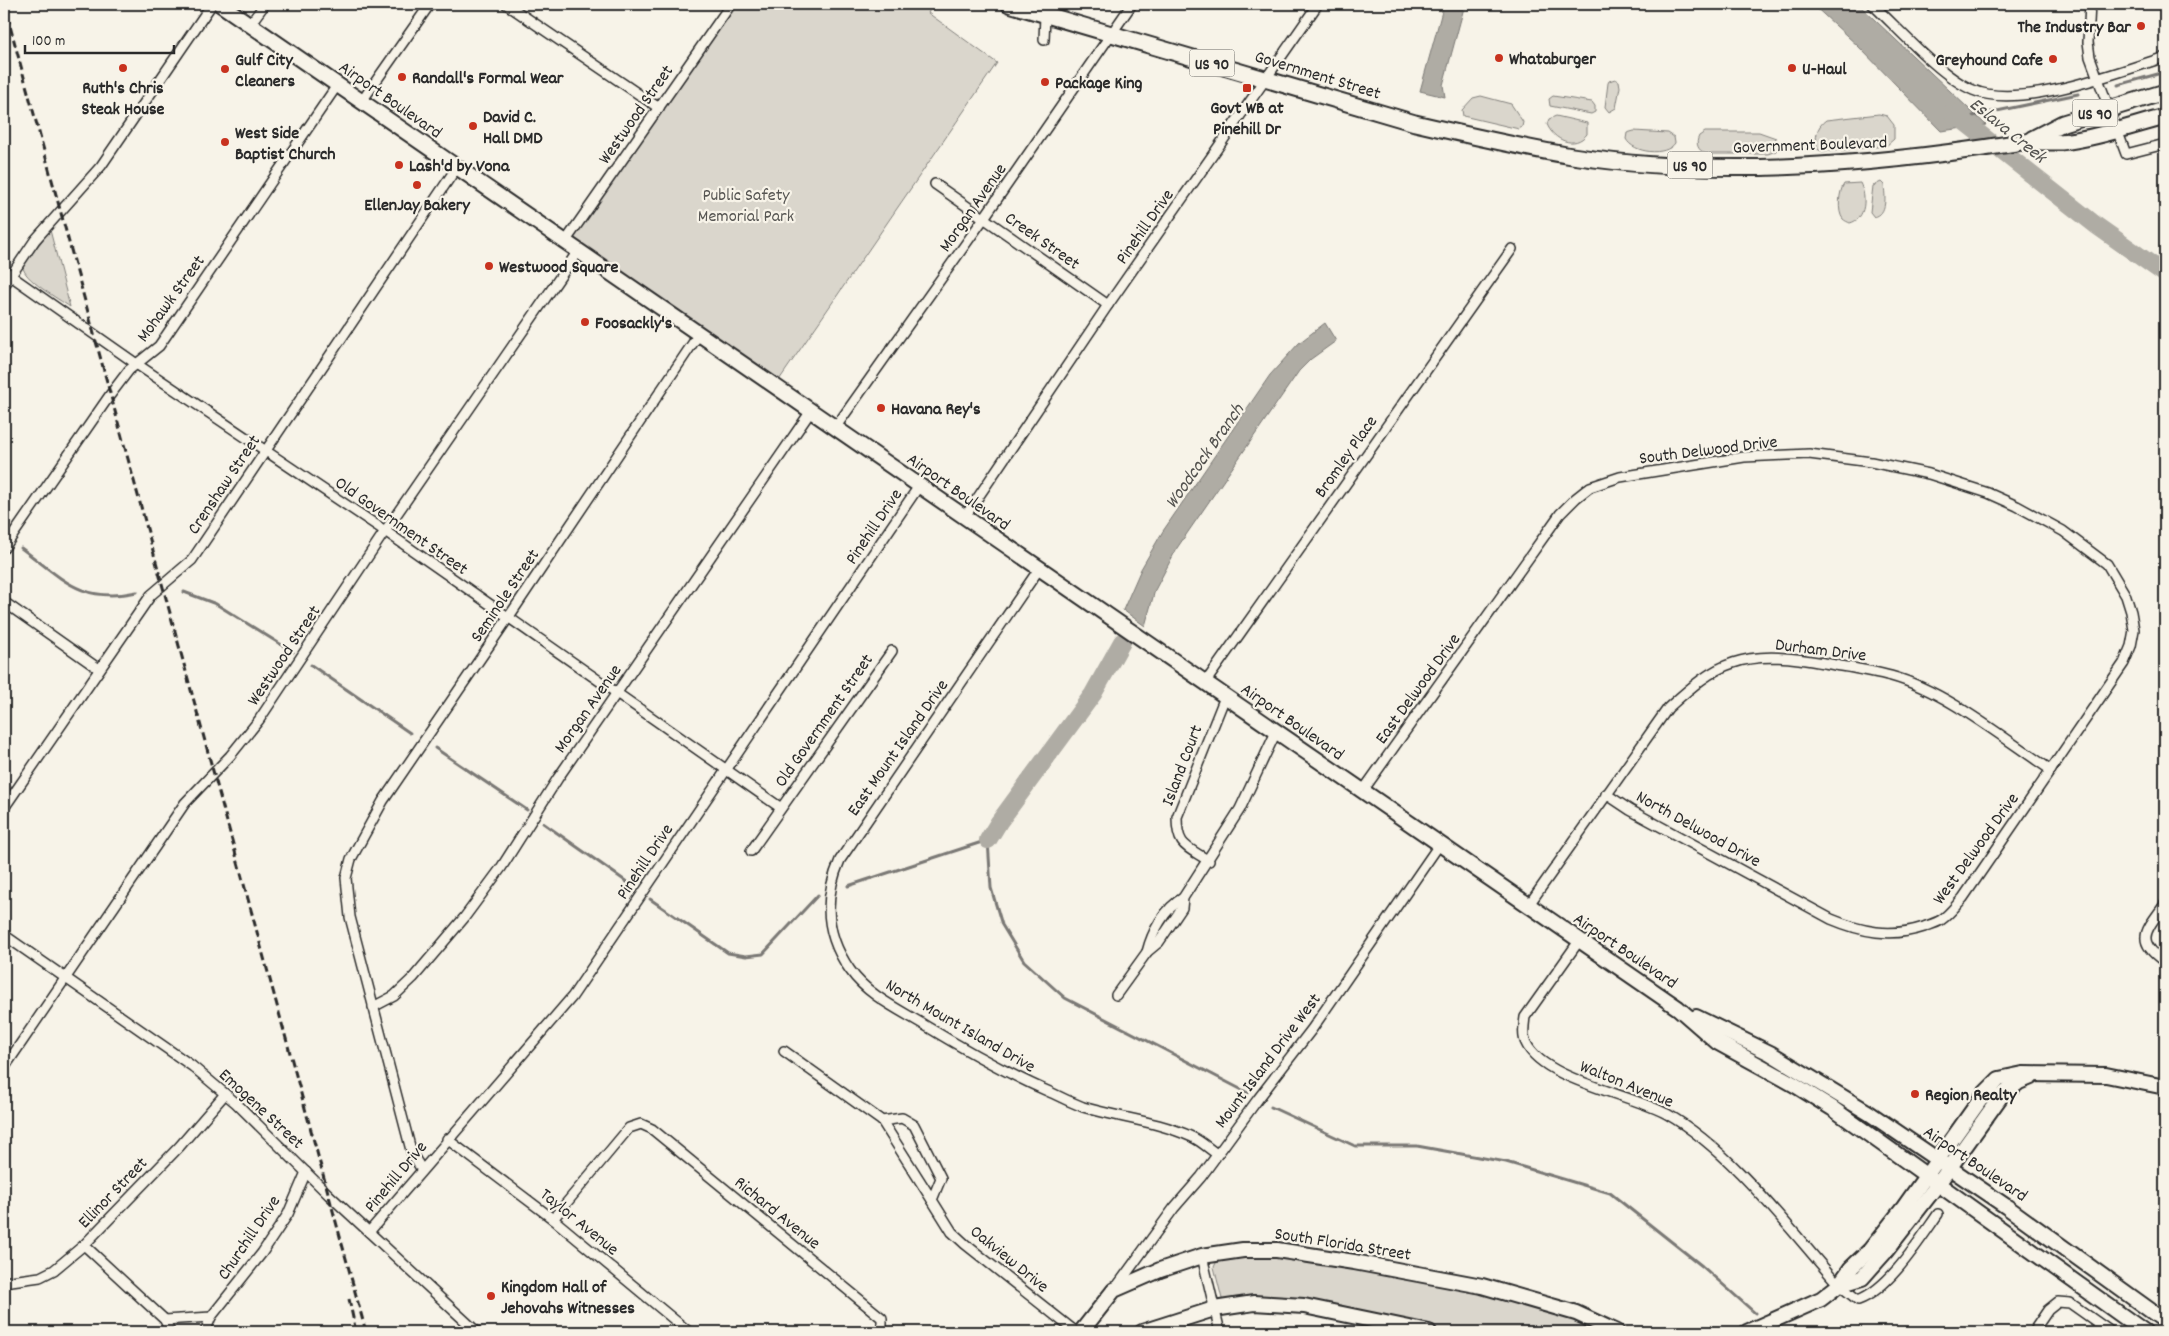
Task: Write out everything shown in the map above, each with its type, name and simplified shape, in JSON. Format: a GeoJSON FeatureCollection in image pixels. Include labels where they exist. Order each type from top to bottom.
{"type":"FeatureCollection","features":[{"type":"Feature","properties":{"kind":"main road","name":"Airport Boulevard"},"geometry":{"type":"LineString","coordinates":[[220,4],[1039,570],[1678,1008],[1718,1042],[1832,1108],[2145,1332]]}},
{"type":"Feature","properties":{"kind":"main road","name":"Government Street"},"geometry":{"type":"LineString","coordinates":[[1009,4],[1268,78],[1415,123]]}},
{"type":"Feature","properties":{"kind":"main road","name":"Government Boulevard"},"geometry":{"type":"LineString","coordinates":[[2028,141],[2064,123],[2165,92]]}},
{"type":"Feature","properties":{"kind":"main road","name":"Government Boulevard"},"geometry":{"type":"LineString","coordinates":[[1415,123],[1467,136],[1573,156],[1659,164],[1760,167],[1901,159],[2028,141],[2069,141],[2165,117]]}},
{"type":"Feature","properties":{"kind":"main road","name":"Airport Boulevard"},"geometry":{"type":"LineString","coordinates":[[1678,1008],[1770,1053],[1870,1113],[2165,1320]]}},
{"type":"Feature","properties":{"kind":"main road"},"geometry":{"type":"LineString","coordinates":[[1748,1332],[1821,1300],[1839,1285],[1862,1278],[1886,1251],[1944,1164],[2001,1096],[2019,1082],[2037,1075],[2106,1075],[2165,1087]]}},
{"type":"Feature","properties":{"kind":"main road","name":"South Florida Street"},"geometry":{"type":"LineString","coordinates":[[1081,1332],[1114,1290],[1160,1270],[1202,1256],[1243,1250],[1277,1250],[1482,1286],[1576,1313],[1617,1332]]}},
{"type":"Feature","properties":{"kind":"main road"},"geometry":{"type":"LineString","coordinates":[[1142,1332],[1214,1309],[1254,1303],[1295,1305],[1429,1332]]}},
{"type":"Feature","properties":{"kind":"street"},"geometry":{"type":"LineString","coordinates":[[4,286],[7,273],[101,166],[212,4]]}},
{"type":"Feature","properties":{"kind":"street"},"geometry":{"type":"LineString","coordinates":[[250,24],[265,4]]}},
{"type":"Feature","properties":{"kind":"street"},"geometry":{"type":"LineString","coordinates":[[362,101],[430,4]]}},
{"type":"Feature","properties":{"kind":"street"},"geometry":{"type":"LineString","coordinates":[[506,4],[659,108]]}},
{"type":"Feature","properties":{"kind":"street","name":"Westwood Street"},"geometry":{"type":"LineString","coordinates":[[565,242],[732,4]]}},
{"type":"Feature","properties":{"kind":"street","name":"Morgan Avenue"},"geometry":{"type":"LineString","coordinates":[[835,428],[1085,74],[1109,34],[1132,4]]}},
{"type":"Feature","properties":{"kind":"street","name":"Pinehill Drive"},"geometry":{"type":"LineString","coordinates":[[964,518],[1108,305],[1318,4]]}},
{"type":"Feature","properties":{"kind":"street"},"geometry":{"type":"LineString","coordinates":[[1872,4],[1940,68],[1973,91],[1990,95],[2013,96],[2073,87],[2165,57]]}},
{"type":"Feature","properties":{"kind":"street"},"geometry":{"type":"LineString","coordinates":[[2090,4],[2088,42],[2090,57],[2126,154],[2165,144]]}},
{"type":"Feature","properties":{"kind":"street"},"geometry":{"type":"LineString","coordinates":[[1044,40],[1045,15]]}},
{"type":"Feature","properties":{"kind":"street","name":"Mohawk Street"},"geometry":{"type":"LineString","coordinates":[[4,548],[129,370],[159,346],[338,84]]}},
{"type":"Feature","properties":{"kind":"street","name":"Crenshaw Street"},"geometry":{"type":"LineString","coordinates":[[4,808],[151,595],[192,560],[457,167]]}},
{"type":"Feature","properties":{"kind":"street","name":"Creek Street"},"geometry":{"type":"LineString","coordinates":[[935,184],[1108,305]]}},
{"type":"Feature","properties":{"kind":"street","name":"Bromley Place"},"geometry":{"type":"LineString","coordinates":[[1205,683],[1512,249]]}},
{"type":"Feature","properties":{"kind":"street","name":"Westwood Street"},"geometry":{"type":"LineString","coordinates":[[4,1068],[185,802],[230,756],[259,720],[385,531],[578,251]]}},
{"type":"Feature","properties":{"kind":"street","name":"Old Government Street"},"geometry":{"type":"LineString","coordinates":[[7,273],[265,451],[385,531],[781,808]]}},
{"type":"Feature","properties":{"kind":"street","name":"Seminole Street"},"geometry":{"type":"LineString","coordinates":[[373,1007],[350,917],[346,878],[351,860],[383,801],[699,334]]}},
{"type":"Feature","properties":{"kind":"street","name":"Morgan Avenue"},"geometry":{"type":"LineString","coordinates":[[373,1007],[394,996],[413,978],[464,918],[501,868],[558,778],[811,411]]}},
{"type":"Feature","properties":{"kind":"street","name":"South Delwood Drive"},"geometry":{"type":"LineString","coordinates":[[1498,603],[1560,514],[1590,487],[1620,477],[1744,457],[1809,454],[1871,462],[1929,474],[1988,492],[2063,531],[2107,564],[2118,580],[2131,612],[2134,630],[2131,646]]}},
{"type":"Feature","properties":{"kind":"street","name":"Pinehill Drive"},"geometry":{"type":"LineString","coordinates":[[369,1232],[447,1139],[572,997],[919,486]]}},
{"type":"Feature","properties":{"kind":"street","name":"East Mount Island Drive"},"geometry":{"type":"LineString","coordinates":[[841,956],[834,938],[828,908],[830,885],[840,860],[1039,570]]}},
{"type":"Feature","properties":{"kind":"street"},"geometry":{"type":"LineString","coordinates":[[4,602],[99,669]]}},
{"type":"Feature","properties":{"kind":"street","name":"East Delwood Drive"},"geometry":{"type":"LineString","coordinates":[[1362,792],[1498,603]]}},
{"type":"Feature","properties":{"kind":"street","name":"West Delwood Drive"},"geometry":{"type":"LineString","coordinates":[[1777,890],[1830,919],[1853,928],[1875,933],[1894,934],[1911,931],[1940,921],[1963,898],[2124,663],[2131,646]]}},
{"type":"Feature","properties":{"kind":"street","name":"Old Government Street"},"geometry":{"type":"LineString","coordinates":[[750,851],[892,651]]}},
{"type":"Feature","properties":{"kind":"street","name":"Durham Drive"},"geometry":{"type":"LineString","coordinates":[[1528,906],[1668,708],[1690,689],[1733,663],[1758,658],[1807,660],[1891,676],[1915,684],[1950,702],[2051,770]]}},
{"type":"Feature","properties":{"kind":"street","name":"Island Court"},"geometry":{"type":"LineString","coordinates":[[1209,861],[1181,842],[1177,832],[1178,817],[1225,697]]}},
{"type":"Feature","properties":{"kind":"street"},"geometry":{"type":"LineString","coordinates":[[1116,995],[1147,952],[1159,942],[1182,908],[1183,898],[1209,861],[1240,809],[1276,732]]}},
{"type":"Feature","properties":{"kind":"street","name":"North Delwood Drive"},"geometry":{"type":"LineString","coordinates":[[1606,794],[1630,810],[1777,890]]}},
{"type":"Feature","properties":{"kind":"street","name":"Mount Island Drive West"},"geometry":{"type":"LineString","coordinates":[[1114,1290],[1174,1208],[1201,1177],[1312,1029],[1439,845]]}},
{"type":"Feature","properties":{"kind":"street"},"geometry":{"type":"LineString","coordinates":[[2165,904],[2146,934],[2146,943],[2152,953],[2165,962]]}},
{"type":"Feature","properties":{"kind":"street","name":"Emogene Street"},"geometry":{"type":"LineString","coordinates":[[4,935],[192,1066],[225,1094],[369,1232],[478,1332]]}},
{"type":"Feature","properties":{"kind":"street","name":"Walton Avenue"},"geometry":{"type":"LineString","coordinates":[[1579,941],[1525,1017],[1524,1031],[1526,1043],[1537,1058],[1566,1076],[1666,1114],[1693,1132],[1724,1157],[1839,1285],[1858,1300],[1875,1290],[1897,1268],[1938,1214]]}},
{"type":"Feature","properties":{"kind":"street","name":"North Mount Island Drive"},"geometry":{"type":"LineString","coordinates":[[841,956],[862,984],[879,998],[991,1065],[1083,1107],[1169,1128],[1194,1138],[1217,1154]]}},
{"type":"Feature","properties":{"kind":"street"},"geometry":{"type":"LineString","coordinates":[[373,1007],[412,1154],[422,1170]]}},
{"type":"Feature","properties":{"kind":"street","name":"Oakview Drive"},"geometry":{"type":"LineString","coordinates":[[784,1051],[882,1121],[952,1232],[1076,1332]]}},
{"type":"Feature","properties":{"kind":"street","name":"Ellinor Street"},"geometry":{"type":"LineString","coordinates":[[4,1282],[40,1277],[54,1270],[84,1245],[179,1147],[225,1094]]}},
{"type":"Feature","properties":{"kind":"street"},"geometry":{"type":"LineString","coordinates":[[882,1121],[902,1118],[914,1125],[941,1178],[932,1200]]}},
{"type":"Feature","properties":{"kind":"street","name":"Richard Avenue"},"geometry":{"type":"LineString","coordinates":[[553,1219],[629,1128],[641,1124],[652,1129],[882,1318],[882,1330],[880,1332]]}},
{"type":"Feature","properties":{"kind":"street","name":"Taylor Avenue"},"geometry":{"type":"LineString","coordinates":[[447,1139],[553,1219],[689,1332]]}},
{"type":"Feature","properties":{"kind":"street","name":"Churchill Drive"},"geometry":{"type":"LineString","coordinates":[[205,1332],[211,1317],[262,1253],[288,1214],[306,1172]]}},
{"type":"Feature","properties":{"kind":"street"},"geometry":{"type":"LineString","coordinates":[[84,1245],[165,1320],[170,1332]]}},
{"type":"Feature","properties":{"kind":"street"},"geometry":{"type":"LineString","coordinates":[[1202,1256],[1220,1332]]}},
{"type":"Feature","properties":{"kind":"street"},"geometry":{"type":"LineString","coordinates":[[2032,1332],[2048,1310],[2058,1302],[2070,1303],[2111,1332]]}},
{"type":"Feature","properties":{"kind":"street"},"geometry":{"type":"LineString","coordinates":[[165,1320],[211,1317]]}},
{"type":"Feature","properties":{"kind":"green space","name":"Public Safety Memorial Park"},"geometry":{"type":"Polygon","coordinates":[[[731,4],[933,4],[928,13],[997,63],[775,386],[565,242],[731,4]]]}},
{"type":"Feature","properties":{"kind":"green space"},"geometry":{"type":"Polygon","coordinates":[[[1615,79],[1619,81],[1620,87],[1616,108],[1609,112],[1605,107],[1608,83],[1615,79]]]}},
{"type":"Feature","properties":{"kind":"green space"},"geometry":{"type":"Polygon","coordinates":[[[1481,96],[1511,104],[1523,122],[1522,127],[1519,129],[1463,116],[1462,110],[1473,98],[1481,96]]]}},
{"type":"Feature","properties":{"kind":"green space"},"geometry":{"type":"Polygon","coordinates":[[[1553,96],[1592,102],[1595,106],[1595,112],[1591,114],[1550,106],[1549,99],[1553,96]]]}},
{"type":"Feature","properties":{"kind":"green space"},"geometry":{"type":"Polygon","coordinates":[[[1879,114],[1887,116],[1894,125],[1894,139],[1886,146],[1824,152],[1817,149],[1817,133],[1820,126],[1826,120],[1879,114]]]}},
{"type":"Feature","properties":{"kind":"green space"},"geometry":{"type":"Polygon","coordinates":[[[1556,116],[1587,123],[1587,134],[1582,139],[1571,142],[1559,138],[1554,135],[1547,124],[1549,119],[1556,116]]]}},
{"type":"Feature","properties":{"kind":"green space"},"geometry":{"type":"Polygon","coordinates":[[[1634,131],[1668,133],[1674,137],[1675,143],[1665,150],[1657,152],[1635,148],[1626,139],[1627,133],[1634,131]]]}},
{"type":"Feature","properties":{"kind":"green space"},"geometry":{"type":"Polygon","coordinates":[[[1705,132],[1759,132],[1776,138],[1778,149],[1768,154],[1706,154],[1699,149],[1697,144],[1699,136],[1705,132]]]}},
{"type":"Feature","properties":{"kind":"green space"},"geometry":{"type":"Polygon","coordinates":[[[1881,182],[1884,185],[1885,204],[1882,212],[1874,217],[1870,212],[1873,186],[1881,182]]]}},
{"type":"Feature","properties":{"kind":"green space"},"geometry":{"type":"Polygon","coordinates":[[[1860,183],[1864,195],[1864,207],[1859,217],[1850,223],[1841,216],[1839,202],[1841,191],[1844,184],[1860,183]]]}},
{"type":"Feature","properties":{"kind":"green space"},"geometry":{"type":"Polygon","coordinates":[[[50,230],[70,307],[35,283],[24,271],[23,266],[50,230]]]}},
{"type":"Feature","properties":{"kind":"green space"},"geometry":{"type":"Polygon","coordinates":[[[1282,1255],[1356,1267],[1554,1310],[1607,1332],[1450,1332],[1315,1303],[1226,1301],[1222,1299],[1214,1267],[1218,1259],[1282,1255]]]}},
{"type":"Feature","properties":{"kind":"shaded area"},"geometry":{"type":"Polygon","coordinates":[[[1444,4],[1465,4],[1443,85],[1445,97],[1420,91],[1444,4]]]}},
{"type":"Feature","properties":{"kind":"shaded area"},"geometry":{"type":"Polygon","coordinates":[[[1812,4],[1858,4],[1986,125],[1941,131],[1858,46],[1812,4]]]}},
{"type":"Feature","properties":{"kind":"shaded area"},"geometry":{"type":"Polygon","coordinates":[[[1325,323],[1336,341],[1311,359],[1299,371],[1177,548],[1155,590],[1145,626],[1123,610],[1141,569],[1163,531],[1270,375],[1299,343],[1325,323]]]}},
{"type":"Feature","properties":{"kind":"waterway"},"geometry":{"type":"LineString","coordinates":[[2118,85],[2165,72]]}},
{"type":"Feature","properties":{"kind":"waterway"},"geometry":{"type":"LineString","coordinates":[[1973,116],[2078,94]]}},
{"type":"Feature","properties":{"kind":"waterway","name":"Eslava Creek"},"geometry":{"type":"LineString","coordinates":[[1952,112],[2097,226],[2165,274]]}},
{"type":"Feature","properties":{"kind":"waterway"},"geometry":{"type":"LineString","coordinates":[[21,548],[61,579],[87,592],[101,595],[137,592]]}},
{"type":"Feature","properties":{"kind":"waterway"},"geometry":{"type":"LineString","coordinates":[[184,592],[216,604],[293,652]]}},
{"type":"Feature","properties":{"kind":"waterway","name":"Woodcock Branch"},"geometry":{"type":"LineString","coordinates":[[988,840],[999,822],[1093,694],[1122,642]]}},
{"type":"Feature","properties":{"kind":"waterway"},"geometry":{"type":"LineString","coordinates":[[311,665],[410,733]]}},
{"type":"Feature","properties":{"kind":"waterway"},"geometry":{"type":"LineString","coordinates":[[435,748],[527,810]]}},
{"type":"Feature","properties":{"kind":"waterway"},"geometry":{"type":"LineString","coordinates":[[543,823],[634,887]]}},
{"type":"Feature","properties":{"kind":"waterway"},"geometry":{"type":"LineString","coordinates":[[848,886],[988,840],[991,888],[1002,925],[1024,961],[1065,998],[1248,1093]]}},
{"type":"Feature","properties":{"kind":"waterway"},"geometry":{"type":"LineString","coordinates":[[650,899],[728,953],[746,956],[763,954],[818,895]]}},
{"type":"Feature","properties":{"kind":"waterway"},"geometry":{"type":"LineString","coordinates":[[1271,1107],[1355,1146],[1417,1146],[1506,1162],[1610,1193],[1702,1266],[1755,1313]]}},
{"type":"Feature","properties":{"kind":"railway"},"geometry":{"type":"LineString","coordinates":[[4,4],[366,1332]]}},
{"type":"Feature","properties":{"kind":"railway"},"geometry":{"type":"LineString","coordinates":[[349,1299],[356,1332]]}},
{"type":"Feature","properties":{"kind":"place","name":"The Industry Bar"},"geometry":{"type":"Point","coordinates":[2141,26]}},
{"type":"Feature","properties":{"kind":"place","name":"Whataburger"},"geometry":{"type":"Point","coordinates":[1499,58]}},
{"type":"Feature","properties":{"kind":"place","name":"Greyhound Cafe"},"geometry":{"type":"Point","coordinates":[2053,59]}},
{"type":"Feature","properties":{"kind":"place","name":"Ruth's Chris Steak House"},"geometry":{"type":"Point","coordinates":[123,68]}},
{"type":"Feature","properties":{"kind":"place","name":"U-Haul"},"geometry":{"type":"Point","coordinates":[1792,68]}},
{"type":"Feature","properties":{"kind":"place","name":"Gulf City Cleaners"},"geometry":{"type":"Point","coordinates":[225,69]}},
{"type":"Feature","properties":{"kind":"place","name":"Randall's Formal Wear"},"geometry":{"type":"Point","coordinates":[402,77]}},
{"type":"Feature","properties":{"kind":"place","name":"Package King"},"geometry":{"type":"Point","coordinates":[1045,82]}},
{"type":"Feature","properties":{"kind":"place","name":"Govt WB at Pinehill Dr"},"geometry":{"type":"Point","coordinates":[1247,88]}},
{"type":"Feature","properties":{"kind":"place","name":"David C. Hall DMD"},"geometry":{"type":"Point","coordinates":[473,126]}},
{"type":"Feature","properties":{"kind":"place","name":"West Side Baptist Church"},"geometry":{"type":"Point","coordinates":[225,142]}},
{"type":"Feature","properties":{"kind":"place","name":"Lash'd by Vona"},"geometry":{"type":"Point","coordinates":[399,165]}},
{"type":"Feature","properties":{"kind":"place","name":"EllenJay Bakery"},"geometry":{"type":"Point","coordinates":[417,185]}},
{"type":"Feature","properties":{"kind":"place","name":"Westwood Square"},"geometry":{"type":"Point","coordinates":[489,266]}},
{"type":"Feature","properties":{"kind":"place","name":"Foosackly's"},"geometry":{"type":"Point","coordinates":[585,322]}},
{"type":"Feature","properties":{"kind":"place","name":"Havana Rey's"},"geometry":{"type":"Point","coordinates":[881,408]}},
{"type":"Feature","properties":{"kind":"place","name":"Region Realty"},"geometry":{"type":"Point","coordinates":[1915,1094]}},
{"type":"Feature","properties":{"kind":"place","name":"Kingdom Hall of Jehovahs Witnesses"},"geometry":{"type":"Point","coordinates":[491,1296]}}]}
